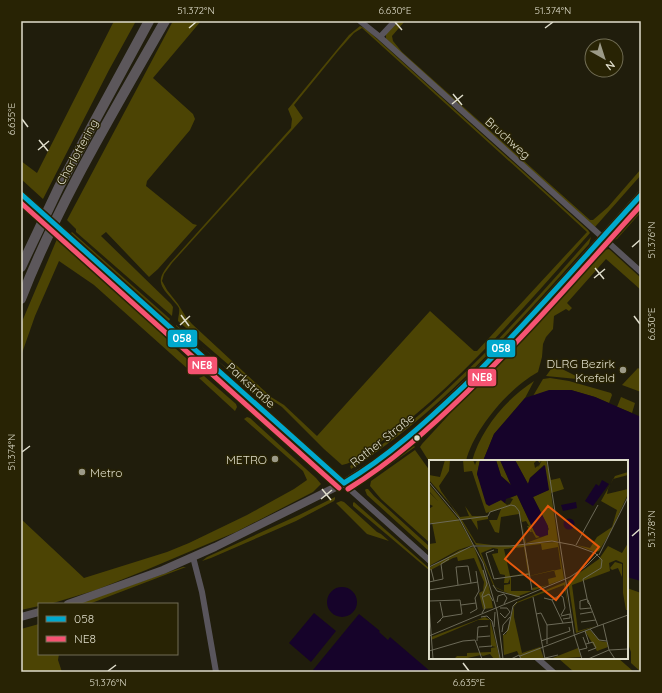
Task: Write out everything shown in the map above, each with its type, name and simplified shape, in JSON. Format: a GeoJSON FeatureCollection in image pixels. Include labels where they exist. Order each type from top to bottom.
{"type":"FeatureCollection","features":[{"type":"Feature","properties":{"kind":"highway","name":"Charlottering"},"geometry":{"type":"LineString","coordinates":[[21,267],[59,187],[149,21]]}},
{"type":"Feature","properties":{"kind":"highway","name":"Charlottering"},"geometry":{"type":"LineString","coordinates":[[21,299],[32,271],[69,193],[165,21]]}},
{"type":"Feature","properties":{"kind":"main road","name":"Rather Straße"},"geometry":{"type":"LineString","coordinates":[[71,603],[164,570],[193,557],[344,483],[383,458],[423,424],[466,384],[511,338],[641,195]]}},
{"type":"Feature","properties":{"kind":"main road"},"geometry":{"type":"LineString","coordinates":[[21,617],[38,612]]}},
{"type":"Feature","properties":{"kind":"street","name":"Bruchweg"},"geometry":{"type":"LineString","coordinates":[[360,21],[380,37],[601,238],[641,272]]}},
{"type":"Feature","properties":{"kind":"street"},"geometry":{"type":"LineString","coordinates":[[380,37],[395,21]]}},
{"type":"Feature","properties":{"kind":"street","name":"Parkstraße"},"geometry":{"type":"LineString","coordinates":[[21,194],[429,560]]}},
{"type":"Feature","properties":{"kind":"street"},"geometry":{"type":"LineString","coordinates":[[193,557],[202,592],[216,672]]}},
{"type":"Feature","properties":{"kind":"street"},"geometry":{"type":"LineString","coordinates":[[538,659],[553,672]]}},
{"type":"Feature","properties":{"kind":"shaded area"},"geometry":{"type":"Polygon","coordinates":[[[114,21],[136,21],[109,70],[43,199],[21,179],[21,161],[37,173],[114,21]]]}},
{"type":"Feature","properties":{"kind":"shaded area"},"geometry":{"type":"Polygon","coordinates":[[[173,21],[201,21],[153,78],[193,114],[195,119],[190,130],[147,181],[146,186],[193,224],[197,225],[149,277],[106,232],[101,236],[171,304],[173,307],[172,316],[76,232],[76,229],[67,220],[173,21]]]}},
{"type":"Feature","properties":{"kind":"shaded area"},"geometry":{"type":"Polygon","coordinates":[[[397,21],[405,21],[392,36],[393,41],[402,52],[590,220],[593,220],[608,207],[641,169],[641,175],[595,227],[386,39],[386,33],[397,21]]]}},
{"type":"Feature","properties":{"kind":"shaded area"},"geometry":{"type":"Polygon","coordinates":[[[360,26],[366,29],[590,233],[490,344],[436,397],[408,421],[366,453],[352,462],[342,465],[282,407],[260,392],[178,321],[179,308],[163,288],[161,284],[161,277],[170,263],[291,128],[292,119],[288,109],[349,35],[360,26]],[[362,28],[354,33],[338,51],[294,105],[303,118],[172,263],[164,274],[162,281],[192,324],[271,397],[284,405],[317,436],[430,311],[474,351],[477,351],[587,232],[362,28]]]}},
{"type":"Feature","properties":{"kind":"shaded area"},"geometry":{"type":"Polygon","coordinates":[[[641,205],[641,212],[617,239],[611,241],[610,234],[627,215],[641,205]]]}},
{"type":"Feature","properties":{"kind":"shaded area"},"geometry":{"type":"Polygon","coordinates":[[[72,232],[170,319],[169,321],[71,233],[72,232]]]}},
{"type":"Feature","properties":{"kind":"shaded area"},"geometry":{"type":"Polygon","coordinates":[[[591,237],[589,244],[478,365],[417,420],[385,446],[351,469],[350,466],[378,448],[417,417],[472,366],[524,312],[591,237]]]}},
{"type":"Feature","properties":{"kind":"shaded area"},"geometry":{"type":"Polygon","coordinates":[[[57,239],[149,320],[187,359],[191,368],[189,370],[94,285],[59,261],[35,316],[21,356],[21,324],[57,239]]]}},
{"type":"Feature","properties":{"kind":"shaded area"},"geometry":{"type":"Polygon","coordinates":[[[67,241],[158,322],[192,357],[191,358],[158,324],[66,242],[67,241]]]}},
{"type":"Feature","properties":{"kind":"shaded area"},"geometry":{"type":"Polygon","coordinates":[[[609,249],[641,278],[641,290],[606,259],[567,303],[572,308],[569,311],[566,309],[554,316],[553,329],[546,337],[543,344],[542,357],[538,372],[516,388],[494,410],[477,436],[466,460],[429,460],[429,461],[420,447],[422,444],[600,251],[609,249]]]}},
{"type":"Feature","properties":{"kind":"shaded area"},"geometry":{"type":"Polygon","coordinates":[[[176,325],[200,346],[176,326],[176,325]]]}},
{"type":"Feature","properties":{"kind":"shaded area"},"geometry":{"type":"Polygon","coordinates":[[[215,358],[273,407],[273,408],[268,406],[215,358]]]}},
{"type":"Feature","properties":{"kind":"shaded area"},"geometry":{"type":"Polygon","coordinates":[[[554,365],[578,377],[592,381],[591,383],[577,379],[546,376],[554,365]]]}},
{"type":"Feature","properties":{"kind":"shaded area"},"geometry":{"type":"Polygon","coordinates":[[[638,368],[641,370],[641,392],[622,385],[638,368]]]}},
{"type":"Feature","properties":{"kind":"shaded area"},"geometry":{"type":"Polygon","coordinates":[[[204,376],[236,404],[237,407],[235,411],[199,378],[204,376]]]}},
{"type":"Feature","properties":{"kind":"shaded area"},"geometry":{"type":"Polygon","coordinates":[[[550,378],[569,381],[611,393],[612,395],[609,403],[571,390],[533,396],[543,379],[550,378]]]}},
{"type":"Feature","properties":{"kind":"shaded area"},"geometry":{"type":"Polygon","coordinates":[[[534,381],[525,398],[494,434],[483,460],[472,460],[476,449],[488,426],[504,406],[534,381]]]}},
{"type":"Feature","properties":{"kind":"shaded area"},"geometry":{"type":"Polygon","coordinates":[[[549,390],[571,390],[595,397],[641,417],[641,581],[628,577],[628,460],[483,460],[494,434],[525,398],[549,390]]]}},
{"type":"Feature","properties":{"kind":"shaded area"},"geometry":{"type":"Polygon","coordinates":[[[621,397],[635,403],[632,413],[617,407],[621,397]]]}},
{"type":"Feature","properties":{"kind":"shaded area"},"geometry":{"type":"Polygon","coordinates":[[[247,417],[250,418],[321,484],[313,492],[236,532],[146,570],[96,590],[53,603],[38,603],[38,606],[21,610],[21,519],[84,578],[167,552],[189,543],[247,515],[294,489],[307,480],[303,471],[244,419],[247,417]]]}},
{"type":"Feature","properties":{"kind":"shaded area"},"geometry":{"type":"Polygon","coordinates":[[[414,446],[415,447],[365,481],[379,467],[414,446]]]}},
{"type":"Feature","properties":{"kind":"shaded area"},"geometry":{"type":"Polygon","coordinates":[[[415,450],[429,470],[429,542],[381,499],[370,486],[371,481],[415,450]]]}},
{"type":"Feature","properties":{"kind":"shaded area"},"geometry":{"type":"Polygon","coordinates":[[[368,489],[429,546],[429,551],[367,495],[365,490],[368,489]]]}},
{"type":"Feature","properties":{"kind":"shaded area"},"geometry":{"type":"Polygon","coordinates":[[[335,497],[334,501],[296,521],[202,561],[207,557],[335,497]]]}},
{"type":"Feature","properties":{"kind":"shaded area"},"geometry":{"type":"Polygon","coordinates":[[[341,501],[389,541],[367,534],[336,503],[341,501]]]}},
{"type":"Feature","properties":{"kind":"shaded area"},"geometry":{"type":"Polygon","coordinates":[[[354,502],[429,568],[429,570],[353,506],[354,502]]]}},
{"type":"Feature","properties":{"kind":"shaded area"},"geometry":{"type":"Polygon","coordinates":[[[183,567],[186,567],[92,603],[80,603],[183,567]]]}},
{"type":"Feature","properties":{"kind":"shaded area"},"geometry":{"type":"Polygon","coordinates":[[[342,587],[353,591],[357,602],[353,613],[342,617],[331,613],[327,602],[331,591],[342,587]]]}},
{"type":"Feature","properties":{"kind":"shaded area"},"geometry":{"type":"Polygon","coordinates":[[[628,588],[641,593],[641,672],[631,663],[631,652],[628,644],[628,588]]]}},
{"type":"Feature","properties":{"kind":"shaded area"},"geometry":{"type":"Polygon","coordinates":[[[314,613],[336,631],[311,662],[289,643],[314,613]]]}},
{"type":"Feature","properties":{"kind":"shaded area"},"geometry":{"type":"Polygon","coordinates":[[[359,614],[380,631],[379,632],[388,640],[390,637],[431,672],[315,672],[313,670],[359,614]]]}},
{"type":"Feature","properties":{"kind":"shaded area"},"geometry":{"type":"Polygon","coordinates":[[[38,624],[38,655],[59,655],[58,660],[62,672],[21,672],[21,629],[38,624]]]}},
{"type":"Feature","properties":{"kind":"shaded area"},"geometry":{"type":"Polygon","coordinates":[[[559,659],[619,659],[634,672],[574,672],[559,659]]]}},
{"type":"Feature","properties":{"kind":"transit line","name":"058"},"geometry":{"type":"LineString","coordinates":[[21,194],[344,483]]}},
{"type":"Feature","properties":{"kind":"transit line","name":"058"},"geometry":{"type":"LineString","coordinates":[[344,483],[361,473],[392,450],[464,386],[532,316],[641,195]]}},
{"type":"Feature","properties":{"kind":"transit line","name":"NE8"},"geometry":{"type":"LineString","coordinates":[[21,203],[339,488]]}},
{"type":"Feature","properties":{"kind":"transit line","name":"NE8"},"geometry":{"type":"LineString","coordinates":[[348,489],[380,468],[410,444],[439,419],[490,370],[534,324],[641,205]]}},
{"type":"Feature","properties":{"kind":"place","name":"DLRG Bezirk Krefeld"},"geometry":{"type":"Point","coordinates":[623,370]}},
{"type":"Feature","properties":{"kind":"place","name":"METRO"},"geometry":{"type":"Point","coordinates":[275,459]}},
{"type":"Feature","properties":{"kind":"place","name":"Metro"},"geometry":{"type":"Point","coordinates":[82,472]}}]}
